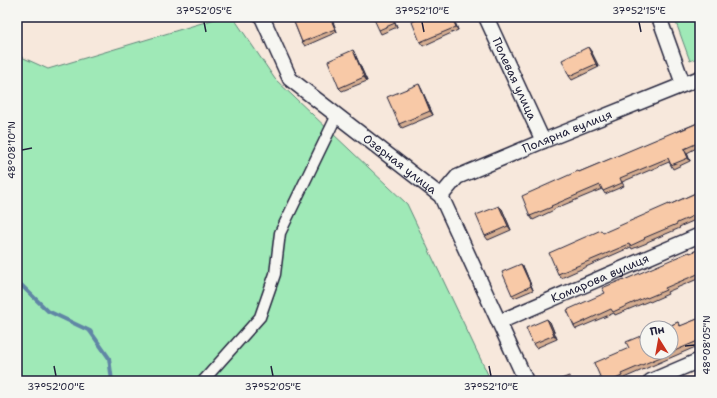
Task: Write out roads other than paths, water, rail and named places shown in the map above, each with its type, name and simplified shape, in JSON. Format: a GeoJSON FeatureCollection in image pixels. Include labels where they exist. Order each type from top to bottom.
{"type":"FeatureCollection","features":[{"type":"Feature","properties":{"kind":"street","name":"Озерная улица"},"geometry":{"type":"LineString","coordinates":[[262,17],[290,79],[441,196],[526,381]]}},
{"type":"Feature","properties":{"kind":"street","name":"Полевая улица"},"geometry":{"type":"LineString","coordinates":[[486,17],[543,141]]}},
{"type":"Feature","properties":{"kind":"street"},"geometry":{"type":"LineString","coordinates":[[659,17],[683,84]]}},
{"type":"Feature","properties":{"kind":"street","name":"Полярна вулиця"},"geometry":{"type":"LineString","coordinates":[[441,196],[457,177],[700,78]]}},
{"type":"Feature","properties":{"kind":"street"},"geometry":{"type":"LineString","coordinates":[[203,381],[260,317],[275,274],[280,233],[337,115]]}},
{"type":"Feature","properties":{"kind":"street","name":"Комарова вулиця"},"geometry":{"type":"LineString","coordinates":[[499,322],[700,235]]}},
{"type":"Feature","properties":{"kind":"street"},"geometry":{"type":"LineString","coordinates":[[650,381],[700,360]]}},
{"type":"Feature","properties":{"kind":"waterway"},"geometry":{"type":"LineString","coordinates":[[17,281],[48,311],[90,331],[109,358],[112,381]]}}]}
